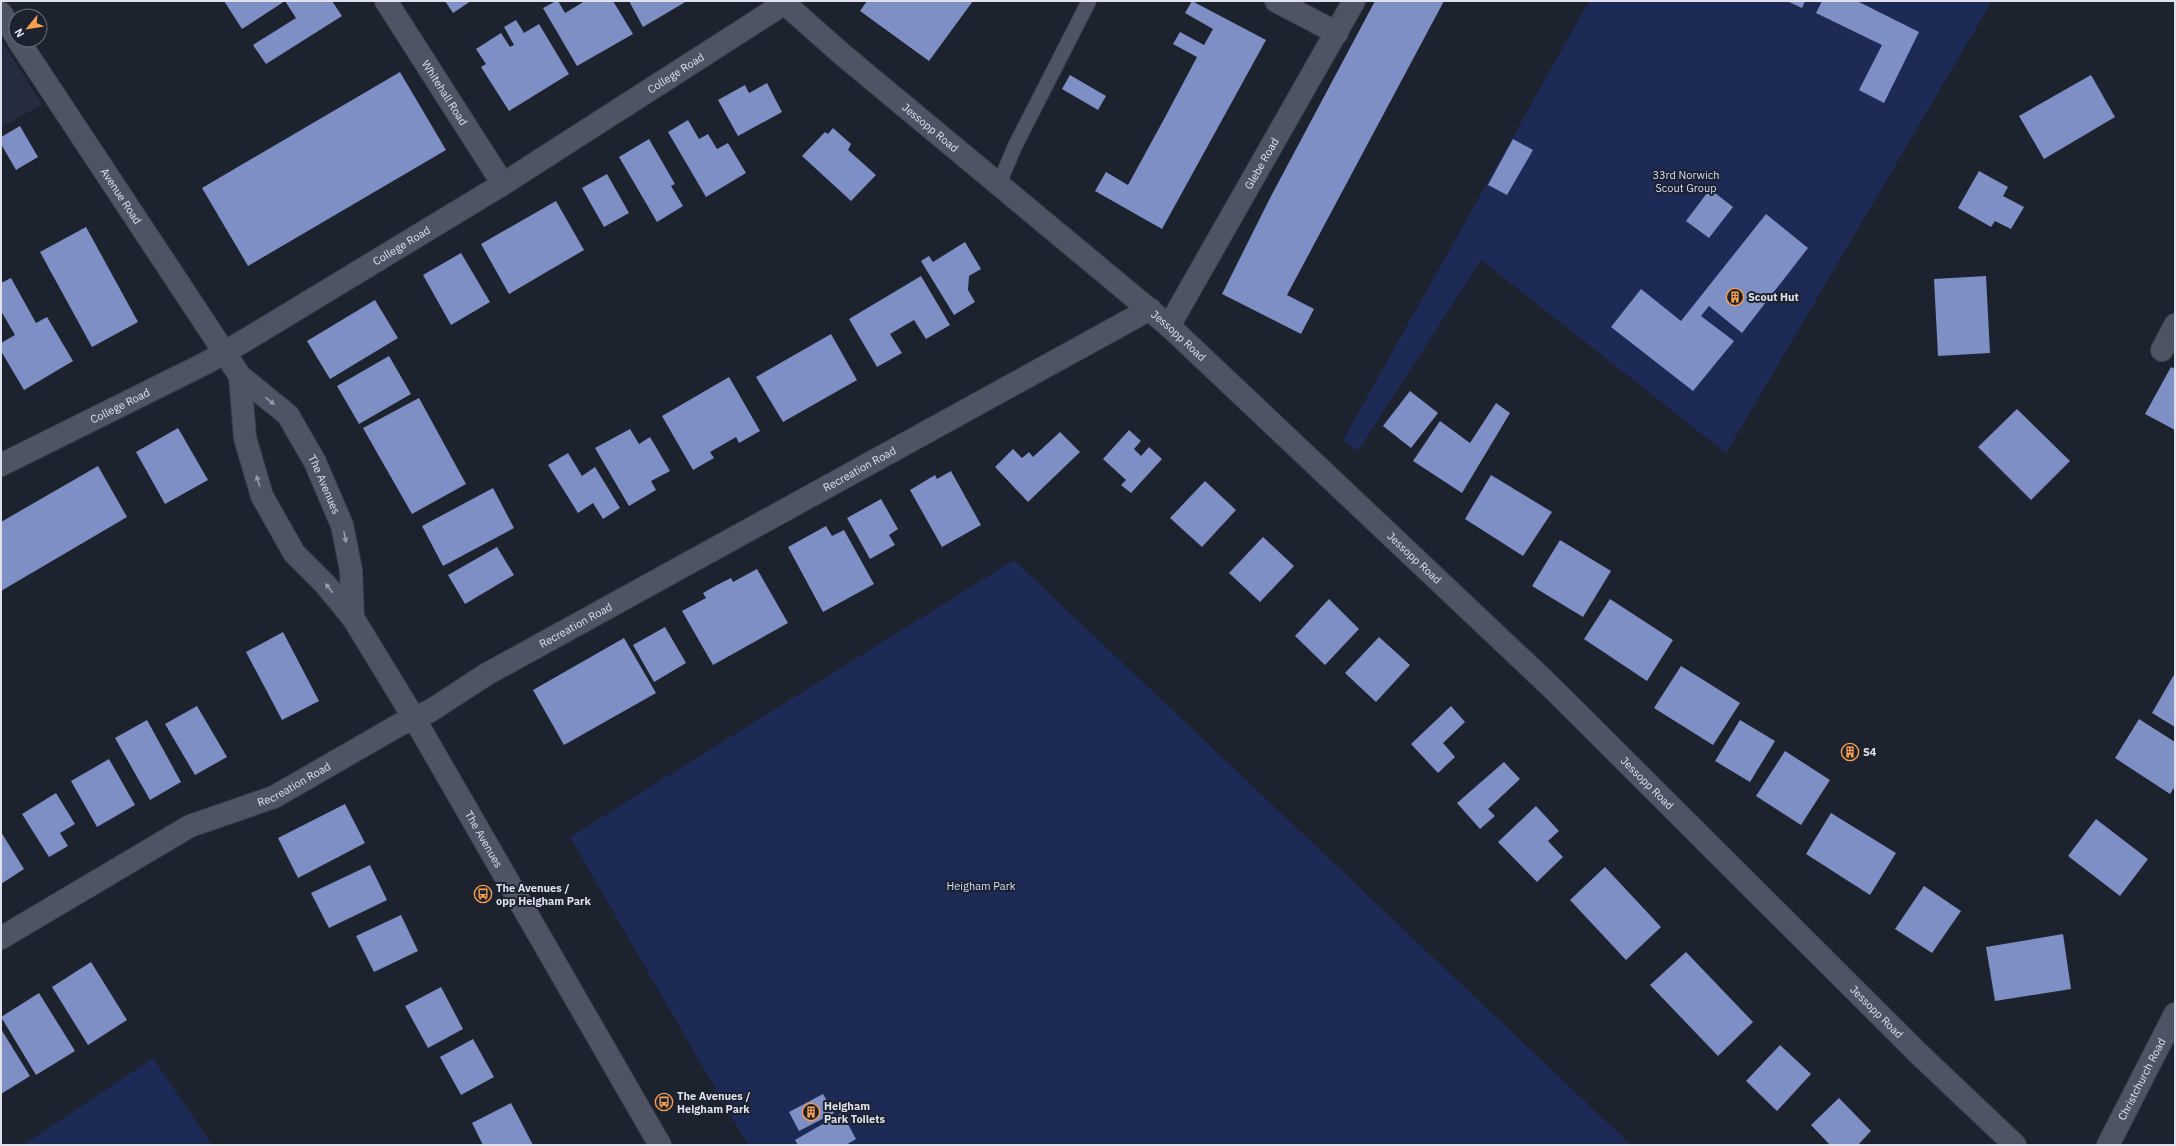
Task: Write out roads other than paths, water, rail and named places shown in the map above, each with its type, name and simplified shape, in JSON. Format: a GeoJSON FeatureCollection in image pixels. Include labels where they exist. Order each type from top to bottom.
{"type":"FeatureCollection","features":[{"type":"Feature","properties":{"kind":"street","name":"Whitehall Road"},"geometry":{"type":"LineString","coordinates":[[386,1],[503,184]]}},
{"type":"Feature","properties":{"kind":"street"},"geometry":{"type":"LineString","coordinates":[[1276,1],[1337,33]]}},
{"type":"Feature","properties":{"kind":"street","name":"Glebe Road"},"geometry":{"type":"LineString","coordinates":[[1169,326],[1354,1]]}},
{"type":"Feature","properties":{"kind":"street","name":"College Road"},"geometry":{"type":"LineString","coordinates":[[1,465],[225,352],[503,184],[785,2]]}},
{"type":"Feature","properties":{"kind":"street","name":"Jessopp Road"},"geometry":{"type":"LineString","coordinates":[[785,2],[843,55],[1169,326],[1549,685],[1920,1055],[2015,1145]]}},
{"type":"Feature","properties":{"kind":"street"},"geometry":{"type":"LineString","coordinates":[[1,14],[8,24]]}},
{"type":"Feature","properties":{"kind":"street","name":"Avenue Road"},"geometry":{"type":"LineString","coordinates":[[23,48],[225,352]]}},
{"type":"Feature","properties":{"kind":"street","name":"Recreation Road"},"geometry":{"type":"LineString","coordinates":[[1,938],[190,826],[274,797],[414,718],[430,711],[494,670],[1150,309]]}},
{"type":"Feature","properties":{"kind":"street"},"geometry":{"type":"LineString","coordinates":[[2162,350],[2175,325]]}},
{"type":"Feature","properties":{"kind":"street","name":"The Avenues"},"geometry":{"type":"LineString","coordinates":[[225,352],[240,376],[288,416],[315,462],[342,525],[351,570],[353,618]]}},
{"type":"Feature","properties":{"kind":"street","name":"The Avenues"},"geometry":{"type":"LineString","coordinates":[[240,376],[244,438],[262,496],[294,554],[326,584],[353,618],[414,718],[660,1145]]}},
{"type":"Feature","properties":{"kind":"street","name":"Christchurch Road"},"geometry":{"type":"LineString","coordinates":[[2108,1145],[2175,1014]]}},
{"type":"Feature","properties":{"kind":"lane"},"geometry":{"type":"LineString","coordinates":[[999,184],[1015,146],[1089,1]]}},
{"type":"Feature","properties":{"kind":"place","name":"Scout Hut"},"geometry":{"type":"Point","coordinates":[1735,297]}},
{"type":"Feature","properties":{"kind":"place","name":"S4"},"geometry":{"type":"Point","coordinates":[1850,752]}},
{"type":"Feature","properties":{"kind":"place","name":"The Avenues / opp Heigham Park"},"geometry":{"type":"Point","coordinates":[483,894]}},
{"type":"Feature","properties":{"kind":"place","name":"The Avenues / Heigham Park"},"geometry":{"type":"Point","coordinates":[664,1102]}},
{"type":"Feature","properties":{"kind":"place","name":"Heigham Park Toilets"},"geometry":{"type":"Point","coordinates":[811,1112]}},
{"type":"Feature","properties":{"kind":"park label","name":"33rd Norwich Scout Group"},"geometry":{"type":"Point","coordinates":[1686,181]}},
{"type":"Feature","properties":{"kind":"park label","name":"Heigham Park"},"geometry":{"type":"Point","coordinates":[981,886]}}]}
